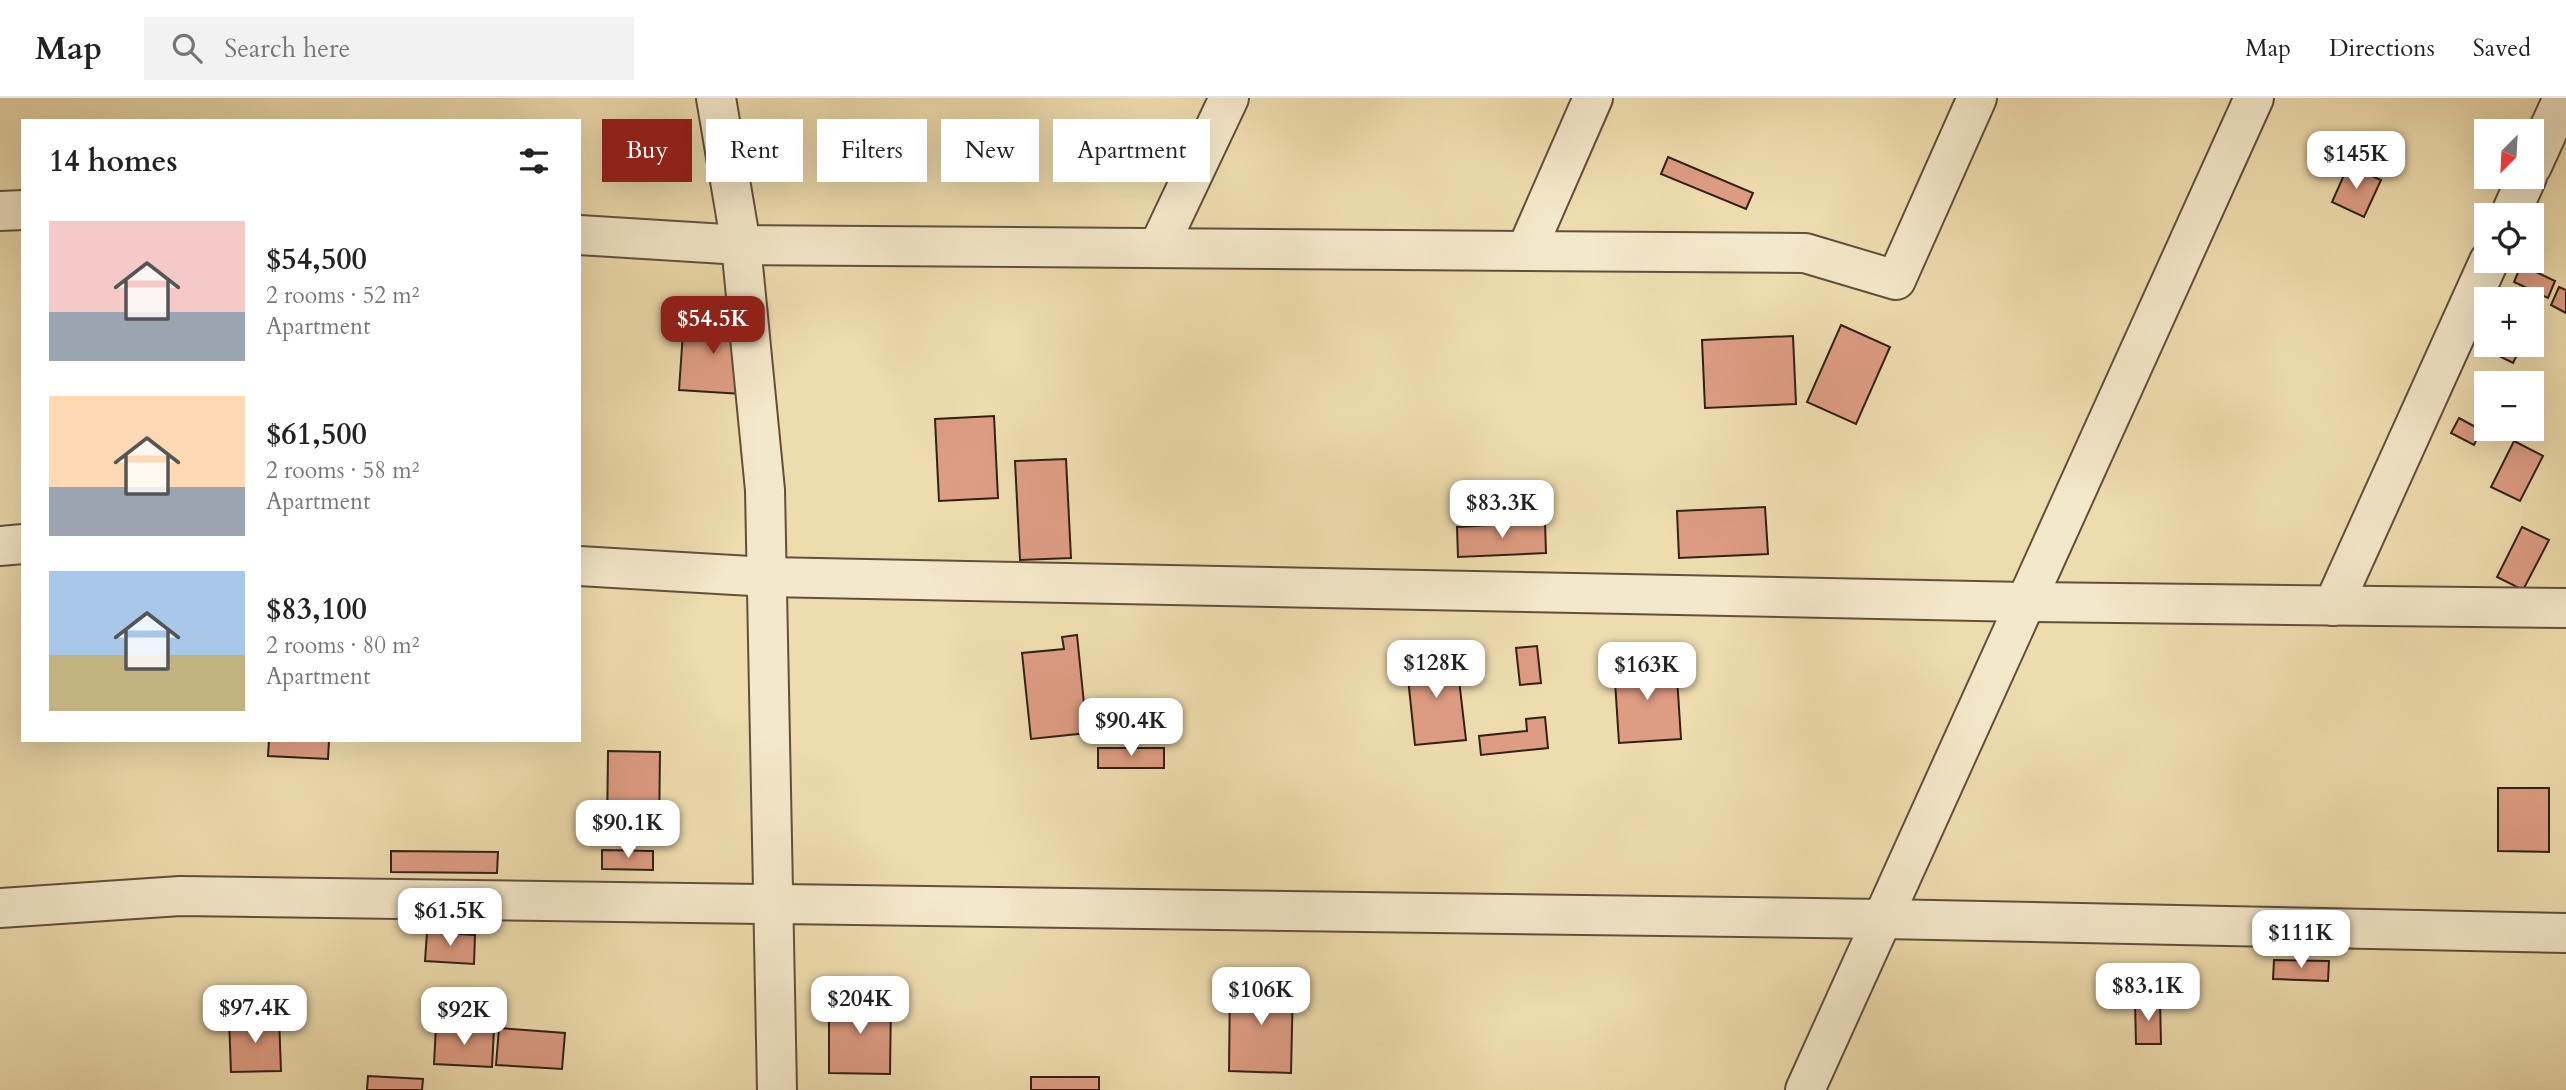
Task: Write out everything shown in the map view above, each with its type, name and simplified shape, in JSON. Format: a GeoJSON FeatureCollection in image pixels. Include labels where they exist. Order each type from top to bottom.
{"type":"FeatureCollection","features":[{"type":"Feature","properties":{"kind":"street"},"geometry":{"type":"LineString","coordinates":[[716,98],[741,245],[765,490],[777,1090]]}},
{"type":"Feature","properties":{"kind":"street"},"geometry":{"type":"LineString","coordinates":[[1158,248],[1229,98]]}},
{"type":"Feature","properties":{"kind":"street"},"geometry":{"type":"LineString","coordinates":[[1526,251],[1593,98]]}},
{"type":"Feature","properties":{"kind":"street"},"geometry":{"type":"LineString","coordinates":[[581,236],[741,245],[1805,253],[1896,280],[1977,98]]}},
{"type":"Feature","properties":{"kind":"street"},"geometry":{"type":"LineString","coordinates":[[1805,1090],[2254,98]]}},
{"type":"Feature","properties":{"kind":"street"},"geometry":{"type":"LineString","coordinates":[[2544,140],[2563,98]]}},
{"type":"Feature","properties":{"kind":"street"},"geometry":{"type":"LineString","coordinates":[[0,211],[21,210]]}},
{"type":"Feature","properties":{"kind":"street"},"geometry":{"type":"LineString","coordinates":[[2333,606],[2484,273]]}},
{"type":"Feature","properties":{"kind":"street"},"geometry":{"type":"LineString","coordinates":[[0,546],[21,544]]}},
{"type":"Feature","properties":{"kind":"street"},"geometry":{"type":"LineString","coordinates":[[581,566],[767,577],[2026,602],[2566,608]]}},
{"type":"Feature","properties":{"kind":"street"},"geometry":{"type":"LineString","coordinates":[[0,908],[180,895],[1882,919],[2566,933]]}},
{"type":"Feature","properties":{"kind":"building"},"geometry":{"type":"Polygon","coordinates":[[[1668,157],[1753,193],[1746,209],[1661,174],[1668,157]]]}},
{"type":"Feature","properties":{"kind":"building"},"geometry":{"type":"Polygon","coordinates":[[[2348,166],[2381,180],[2364,217],[2332,202],[2348,166]]]}},
{"type":"Feature","properties":{"kind":"building"},"geometry":{"type":"Polygon","coordinates":[[[2518,273],[2538,273],[2555,281],[2548,298],[2544,296],[2544,287],[2525,287],[2514,282],[2518,273]]]}},
{"type":"Feature","properties":{"kind":"building"},"geometry":{"type":"Polygon","coordinates":[[[2559,287],[2566,290],[2566,313],[2551,305],[2559,287]]]}},
{"type":"Feature","properties":{"kind":"building"},"geometry":{"type":"Polygon","coordinates":[[[684,318],[746,322],[742,394],[679,390],[684,318]]]}},
{"type":"Feature","properties":{"kind":"building"},"geometry":{"type":"Polygon","coordinates":[[[1841,325],[1890,347],[1856,424],[1807,402],[1841,325]]]}},
{"type":"Feature","properties":{"kind":"building"},"geometry":{"type":"Polygon","coordinates":[[[1793,336],[1796,404],[1705,408],[1702,340],[1793,336]]]}},
{"type":"Feature","properties":{"kind":"building"},"geometry":{"type":"Polygon","coordinates":[[[2501,357],[2516,357],[2513,363],[2501,357]]]}},
{"type":"Feature","properties":{"kind":"building"},"geometry":{"type":"Polygon","coordinates":[[[994,416],[998,498],[939,501],[935,419],[994,416]]]}},
{"type":"Feature","properties":{"kind":"building"},"geometry":{"type":"Polygon","coordinates":[[[2459,418],[2474,426],[2476,441],[2474,445],[2451,433],[2459,418]]]}},
{"type":"Feature","properties":{"kind":"building"},"geometry":{"type":"Polygon","coordinates":[[[2514,441],[2543,456],[2520,501],[2491,487],[2514,441]]]}},
{"type":"Feature","properties":{"kind":"building"},"geometry":{"type":"Polygon","coordinates":[[[1066,459],[1071,558],[1020,560],[1015,461],[1066,459]]]}},
{"type":"Feature","properties":{"kind":"building"},"geometry":{"type":"Polygon","coordinates":[[[1765,507],[1768,554],[1679,558],[1677,511],[1765,507]]]}},
{"type":"Feature","properties":{"kind":"building"},"geometry":{"type":"Polygon","coordinates":[[[1545,522],[1546,553],[1458,557],[1457,527],[1545,522]]]}},
{"type":"Feature","properties":{"kind":"building"},"geometry":{"type":"Polygon","coordinates":[[[2522,527],[2549,540],[2523,590],[2497,577],[2522,527]]]}},
{"type":"Feature","properties":{"kind":"building"},"geometry":{"type":"Polygon","coordinates":[[[1077,635],[1087,733],[1031,739],[1022,653],[1064,649],[1062,637],[1077,635]]]}},
{"type":"Feature","properties":{"kind":"building"},"geometry":{"type":"Polygon","coordinates":[[[1537,646],[1541,683],[1520,685],[1516,648],[1537,646]]]}},
{"type":"Feature","properties":{"kind":"building"},"geometry":{"type":"Polygon","coordinates":[[[1456,654],[1466,740],[1415,745],[1406,659],[1456,654]]]}},
{"type":"Feature","properties":{"kind":"building"},"geometry":{"type":"Polygon","coordinates":[[[1676,662],[1681,739],[1619,743],[1614,666],[1676,662]]]}},
{"type":"Feature","properties":{"kind":"building"},"geometry":{"type":"Polygon","coordinates":[[[1545,717],[1548,748],[1481,755],[1479,736],[1527,731],[1526,719],[1545,717]]]}},
{"type":"Feature","properties":{"kind":"building"},"geometry":{"type":"Polygon","coordinates":[[[269,742],[329,742],[328,759],[268,756],[269,742]]]}},
{"type":"Feature","properties":{"kind":"building"},"geometry":{"type":"Polygon","coordinates":[[[1098,748],[1164,748],[1164,768],[1098,768],[1098,748]]]}},
{"type":"Feature","properties":{"kind":"building"},"geometry":{"type":"Polygon","coordinates":[[[608,751],[660,752],[659,834],[607,833],[608,751]]]}},
{"type":"Feature","properties":{"kind":"building"},"geometry":{"type":"Polygon","coordinates":[[[2498,788],[2549,788],[2549,852],[2498,851],[2498,788]]]}},
{"type":"Feature","properties":{"kind":"building"},"geometry":{"type":"Polygon","coordinates":[[[602,850],[653,851],[653,870],[602,869],[602,850]]]}},
{"type":"Feature","properties":{"kind":"building"},"geometry":{"type":"Polygon","coordinates":[[[391,851],[498,852],[497,873],[391,872],[391,851]]]}},
{"type":"Feature","properties":{"kind":"building"},"geometry":{"type":"Polygon","coordinates":[[[427,932],[475,935],[474,964],[425,961],[427,932]]]}},
{"type":"Feature","properties":{"kind":"building"},"geometry":{"type":"Polygon","coordinates":[[[2274,960],[2329,961],[2328,981],[2273,979],[2274,960]]]}},
{"type":"Feature","properties":{"kind":"building"},"geometry":{"type":"Polygon","coordinates":[[[1230,981],[1293,982],[1291,1073],[1229,1071],[1230,981]]]}},
{"type":"Feature","properties":{"kind":"building"},"geometry":{"type":"Polygon","coordinates":[[[829,999],[891,1000],[890,1074],[829,1073],[829,999]]]}},
{"type":"Feature","properties":{"kind":"building"},"geometry":{"type":"Polygon","coordinates":[[[2160,1001],[2161,1044],[2136,1044],[2135,1002],[2160,1001]]]}},
{"type":"Feature","properties":{"kind":"building"},"geometry":{"type":"Polygon","coordinates":[[[279,1017],[281,1071],[231,1072],[229,1019],[279,1017]]]}},
{"type":"Feature","properties":{"kind":"building"},"geometry":{"type":"Polygon","coordinates":[[[436,1026],[494,1029],[492,1067],[434,1064],[436,1026]]]}},
{"type":"Feature","properties":{"kind":"building"},"geometry":{"type":"Polygon","coordinates":[[[499,1028],[565,1033],[562,1069],[496,1065],[499,1028]]]}},
{"type":"Feature","properties":{"kind":"building"},"geometry":{"type":"Polygon","coordinates":[[[368,1076],[423,1079],[422,1090],[367,1090],[368,1076]]]}},
{"type":"Feature","properties":{"kind":"building"},"geometry":{"type":"Polygon","coordinates":[[[1031,1077],[1099,1077],[1099,1090],[1031,1090],[1031,1077]]]}}]}
